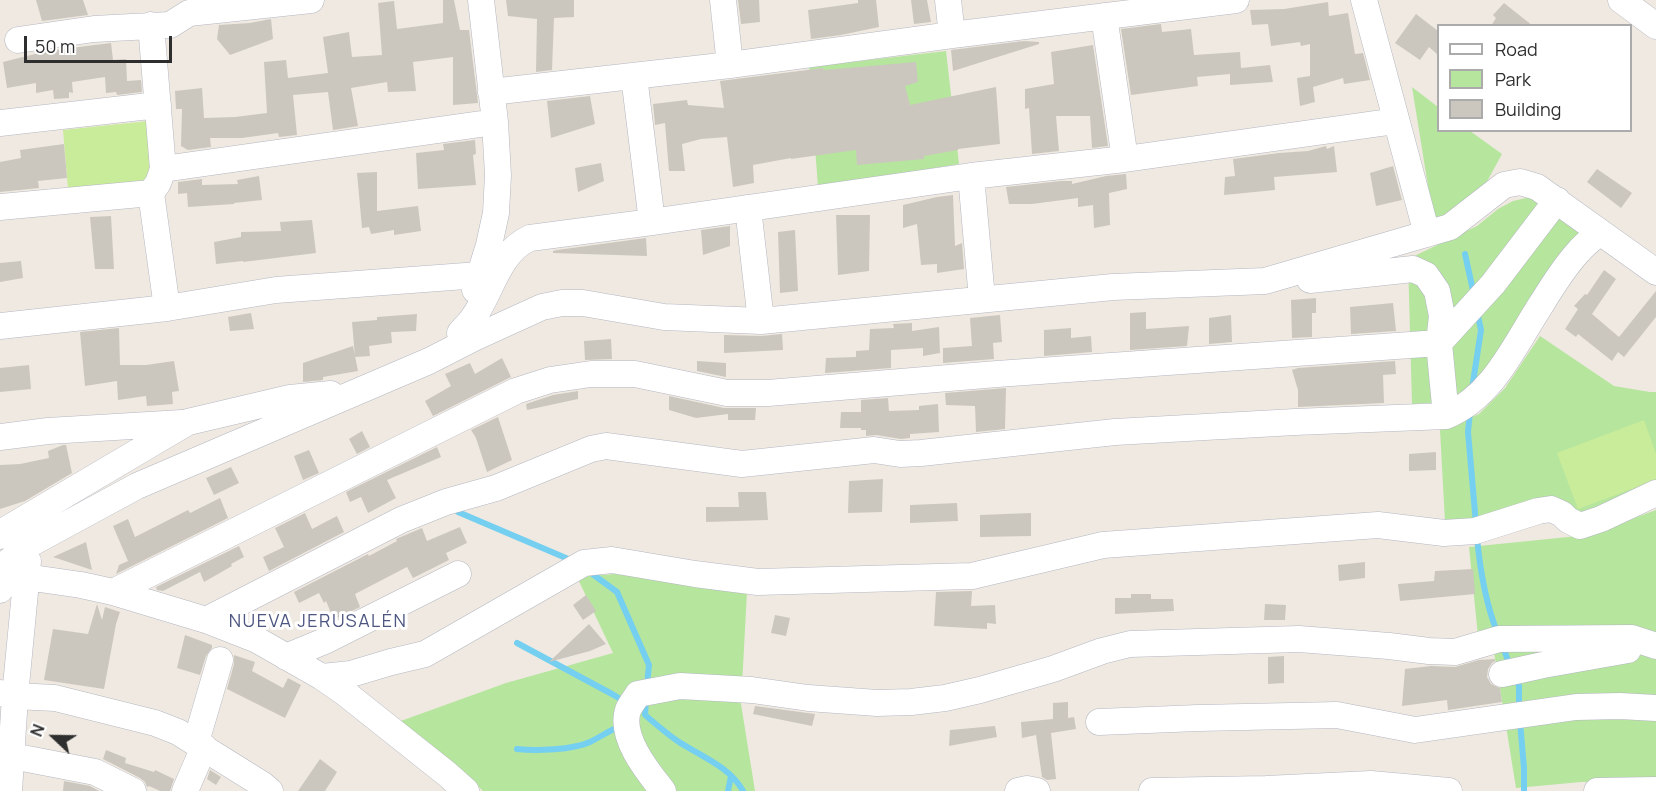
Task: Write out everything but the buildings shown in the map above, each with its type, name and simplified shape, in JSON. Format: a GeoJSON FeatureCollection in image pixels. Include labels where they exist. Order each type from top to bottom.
{"type":"FeatureCollection","features":[{"type":"Feature","properties":{"kind":"street"},"geometry":{"type":"LineString","coordinates":[[18,40],[94,29],[170,25],[188,7],[311,0]]}},
{"type":"Feature","properties":{"kind":"street"},"geometry":{"type":"LineString","coordinates":[[460,333],[489,245],[496,213],[498,175],[495,122],[481,0]]}},
{"type":"Feature","properties":{"kind":"street"},"geometry":{"type":"LineString","coordinates":[[723,0],[730,65]]}},
{"type":"Feature","properties":{"kind":"street"},"geometry":{"type":"LineString","coordinates":[[948,0],[952,35]]}},
{"type":"Feature","properties":{"kind":"street"},"geometry":{"type":"LineString","coordinates":[[491,92],[730,65],[1236,0]]}},
{"type":"Feature","properties":{"kind":"street"},"geometry":{"type":"LineString","coordinates":[[1364,0],[1427,234]]}},
{"type":"Feature","properties":{"kind":"street"},"geometry":{"type":"LineString","coordinates":[[1621,0],[1656,26]]}},
{"type":"Feature","properties":{"kind":"street"},"geometry":{"type":"LineString","coordinates":[[1104,16],[1125,159]]}},
{"type":"Feature","properties":{"kind":"street"},"geometry":{"type":"LineString","coordinates":[[151,25],[163,169],[151,193],[167,308]]}},
{"type":"Feature","properties":{"kind":"street"},"geometry":{"type":"LineString","coordinates":[[634,75],[652,222]]}},
{"type":"Feature","properties":{"kind":"street"},"geometry":{"type":"LineString","coordinates":[[0,123],[158,105]]}},
{"type":"Feature","properties":{"kind":"street"},"geometry":{"type":"LineString","coordinates":[[429,361],[460,333],[473,317],[511,251],[520,242],[530,238],[971,176],[1125,159],[1395,121]]}},
{"type":"Feature","properties":{"kind":"street"},"geometry":{"type":"LineString","coordinates":[[163,169],[495,122]]}},
{"type":"Feature","properties":{"kind":"street"},"geometry":{"type":"LineString","coordinates":[[971,176],[982,299]]}},
{"type":"Feature","properties":{"kind":"street"},"geometry":{"type":"LineString","coordinates":[[1265,281],[1450,227],[1504,185],[1520,182],[1537,187],[1557,200],[1656,272]]}},
{"type":"Feature","properties":{"kind":"street"},"geometry":{"type":"LineString","coordinates":[[0,207],[151,193]]}},
{"type":"Feature","properties":{"kind":"street"},"geometry":{"type":"LineString","coordinates":[[113,592],[516,391],[550,380],[591,374],[635,374],[727,393],[768,393],[1439,343],[1493,284],[1557,200]]}},
{"type":"Feature","properties":{"kind":"street"},"geometry":{"type":"LineString","coordinates":[[748,208],[761,321]]}},
{"type":"Feature","properties":{"kind":"street"},"geometry":{"type":"LineString","coordinates":[[206,620],[400,520],[446,502],[496,488],[591,449],[606,446],[742,464],[874,450],[900,454],[921,453],[1115,432],[1446,416],[1470,404],[1506,362],[1564,271],[1580,250],[1600,232]]}},
{"type":"Feature","properties":{"kind":"street"},"geometry":{"type":"LineString","coordinates":[[1,574],[30,544],[137,486],[429,361],[543,307],[562,303],[583,303],[664,317],[761,321],[1113,287],[1316,280],[1413,269],[1426,274],[1437,291],[1442,316],[1439,343],[1446,416]]}},
{"type":"Feature","properties":{"kind":"street"},"geometry":{"type":"LineString","coordinates":[[0,326],[167,308],[276,290],[479,275]]}},
{"type":"Feature","properties":{"kind":"street"},"geometry":{"type":"LineString","coordinates":[[0,437],[48,431],[188,422],[290,398],[357,391]]}},
{"type":"Feature","properties":{"kind":"street"},"geometry":{"type":"LineString","coordinates":[[0,536],[7,529],[188,422]]}},
{"type":"Feature","properties":{"kind":"street"},"geometry":{"type":"LineString","coordinates":[[322,677],[351,674],[425,654],[584,563],[612,560],[758,582],[972,576],[1103,544],[1378,525],[1444,533],[1475,531],[1551,509],[1580,526],[1601,519],[1656,493]]}},
{"type":"Feature","properties":{"kind":"street"},"geometry":{"type":"LineString","coordinates":[[9,791],[12,756],[7,694],[30,544]]}},
{"type":"Feature","properties":{"kind":"street"},"geometry":{"type":"LineString","coordinates":[[1,574],[81,585],[113,592],[206,620],[257,640],[322,677],[466,791]]}},
{"type":"Feature","properties":{"kind":"street"},"geometry":{"type":"LineString","coordinates":[[286,657],[327,640],[458,574]]}},
{"type":"Feature","properties":{"kind":"street"},"geometry":{"type":"LineString","coordinates":[[663,791],[642,764],[626,729],[628,711],[638,694],[680,686],[752,690],[808,698],[877,703],[911,702],[945,698],[980,690],[1130,644],[1299,639],[1455,652],[1498,639],[1632,638],[1656,647]]}},
{"type":"Feature","properties":{"kind":"street"},"geometry":{"type":"LineString","coordinates":[[1502,674],[1656,647]]}},
{"type":"Feature","properties":{"kind":"street"},"geometry":{"type":"LineString","coordinates":[[185,791],[200,744],[220,660]]}},
{"type":"Feature","properties":{"kind":"street"},"geometry":{"type":"LineString","coordinates":[[7,694],[55,698],[156,723],[200,744],[270,791]]}},
{"type":"Feature","properties":{"kind":"street"},"geometry":{"type":"LineString","coordinates":[[1099,722],[1337,715],[1416,730],[1576,707],[1656,708]]}},
{"type":"Feature","properties":{"kind":"street"},"geometry":{"type":"LineString","coordinates":[[12,756],[95,772],[133,791]]}},
{"type":"Feature","properties":{"kind":"street"},"geometry":{"type":"LineString","coordinates":[[1152,791],[1371,784],[1449,791]]}},
{"type":"Feature","properties":{"kind":"street"},"geometry":{"type":"LineString","coordinates":[[1018,791],[1027,789],[1037,791]]}},
{"type":"Feature","properties":{"kind":"street"},"geometry":{"type":"LineString","coordinates":[[1597,791],[1656,790]]}},
{"type":"Feature","properties":{"kind":"green space"},"geometry":{"type":"Polygon","coordinates":[[[946,51],[959,164],[818,187],[809,67],[946,51]]]}},
{"type":"Feature","properties":{"kind":"green space"},"geometry":{"type":"Polygon","coordinates":[[[1412,87],[1437,106],[1437,132],[1471,132],[1502,154],[1484,187],[1434,223],[1412,87]]]}},
{"type":"Feature","properties":{"kind":"green space"},"geometry":{"type":"Polygon","coordinates":[[[149,121],[152,182],[68,189],[63,130],[149,121]]]}},
{"type":"Feature","properties":{"kind":"green space"},"geometry":{"type":"Polygon","coordinates":[[[1535,196],[1583,230],[1505,358],[1459,401],[1412,404],[1408,259],[1477,226],[1498,209],[1513,201],[1535,196]]]}},
{"type":"Feature","properties":{"kind":"green space"},"geometry":{"type":"Polygon","coordinates":[[[1540,336],[1614,386],[1656,392],[1656,485],[1571,520],[1445,522],[1440,430],[1479,414],[1505,388],[1540,336]]]}},
{"type":"Feature","properties":{"kind":"green space"},"geometry":{"type":"Polygon","coordinates":[[[1644,420],[1656,454],[1656,480],[1578,509],[1557,453],[1644,420]]]}},
{"type":"Feature","properties":{"kind":"green space"},"geometry":{"type":"Polygon","coordinates":[[[1656,510],[1656,638],[1478,636],[1469,547],[1588,535],[1656,510]]]}},
{"type":"Feature","properties":{"kind":"green space"},"geometry":{"type":"Polygon","coordinates":[[[615,574],[747,592],[741,704],[755,791],[483,791],[459,768],[398,722],[506,683],[613,653],[577,577],[615,574]]]}},
{"type":"Feature","properties":{"kind":"green space"},"geometry":{"type":"Polygon","coordinates":[[[1595,649],[1656,657],[1656,780],[1581,782],[1516,788],[1494,652],[1595,649]]]}},
{"type":"Feature","properties":{"kind":"waterway"},"geometry":{"type":"LineString","coordinates":[[1465,254],[1474,295]]}},
{"type":"Feature","properties":{"kind":"waterway"},"geometry":{"type":"LineString","coordinates":[[1472,389],[1481,330],[1477,311]]}},
{"type":"Feature","properties":{"kind":"waterway"},"geometry":{"type":"LineString","coordinates":[[1470,412],[1468,432],[1476,524]]}},
{"type":"Feature","properties":{"kind":"waterway"},"geometry":{"type":"LineString","coordinates":[[458,512],[573,561]]}},
{"type":"Feature","properties":{"kind":"waterway"},"geometry":{"type":"LineString","coordinates":[[1477,537],[1489,609],[1497,632]]}},
{"type":"Feature","properties":{"kind":"waterway"},"geometry":{"type":"LineString","coordinates":[[587,570],[617,592],[649,665],[647,685]]}},
{"type":"Feature","properties":{"kind":"waterway"},"geometry":{"type":"LineString","coordinates":[[517,643],[627,703]]}},
{"type":"Feature","properties":{"kind":"waterway"},"geometry":{"type":"LineString","coordinates":[[1502,644],[1510,666]]}},
{"type":"Feature","properties":{"kind":"waterway"},"geometry":{"type":"LineString","coordinates":[[1515,678],[1519,686],[1519,709]]}},
{"type":"Feature","properties":{"kind":"waterway"},"geometry":{"type":"LineString","coordinates":[[646,698],[645,715],[679,742],[731,775],[743,791]]}},
{"type":"Feature","properties":{"kind":"waterway"},"geometry":{"type":"LineString","coordinates":[[1520,722],[1524,791]]}},
{"type":"Feature","properties":{"kind":"waterway"},"geometry":{"type":"LineString","coordinates":[[517,749],[544,750],[583,745],[620,726]]}},
{"type":"Feature","properties":{"kind":"waterway"},"geometry":{"type":"LineString","coordinates":[[728,791],[731,776]]}},
{"type":"Feature","properties":{"kind":"district","name":"NUEVA JERUSALÉN"},"geometry":{"type":"Point","coordinates":[318,622]}}]}
